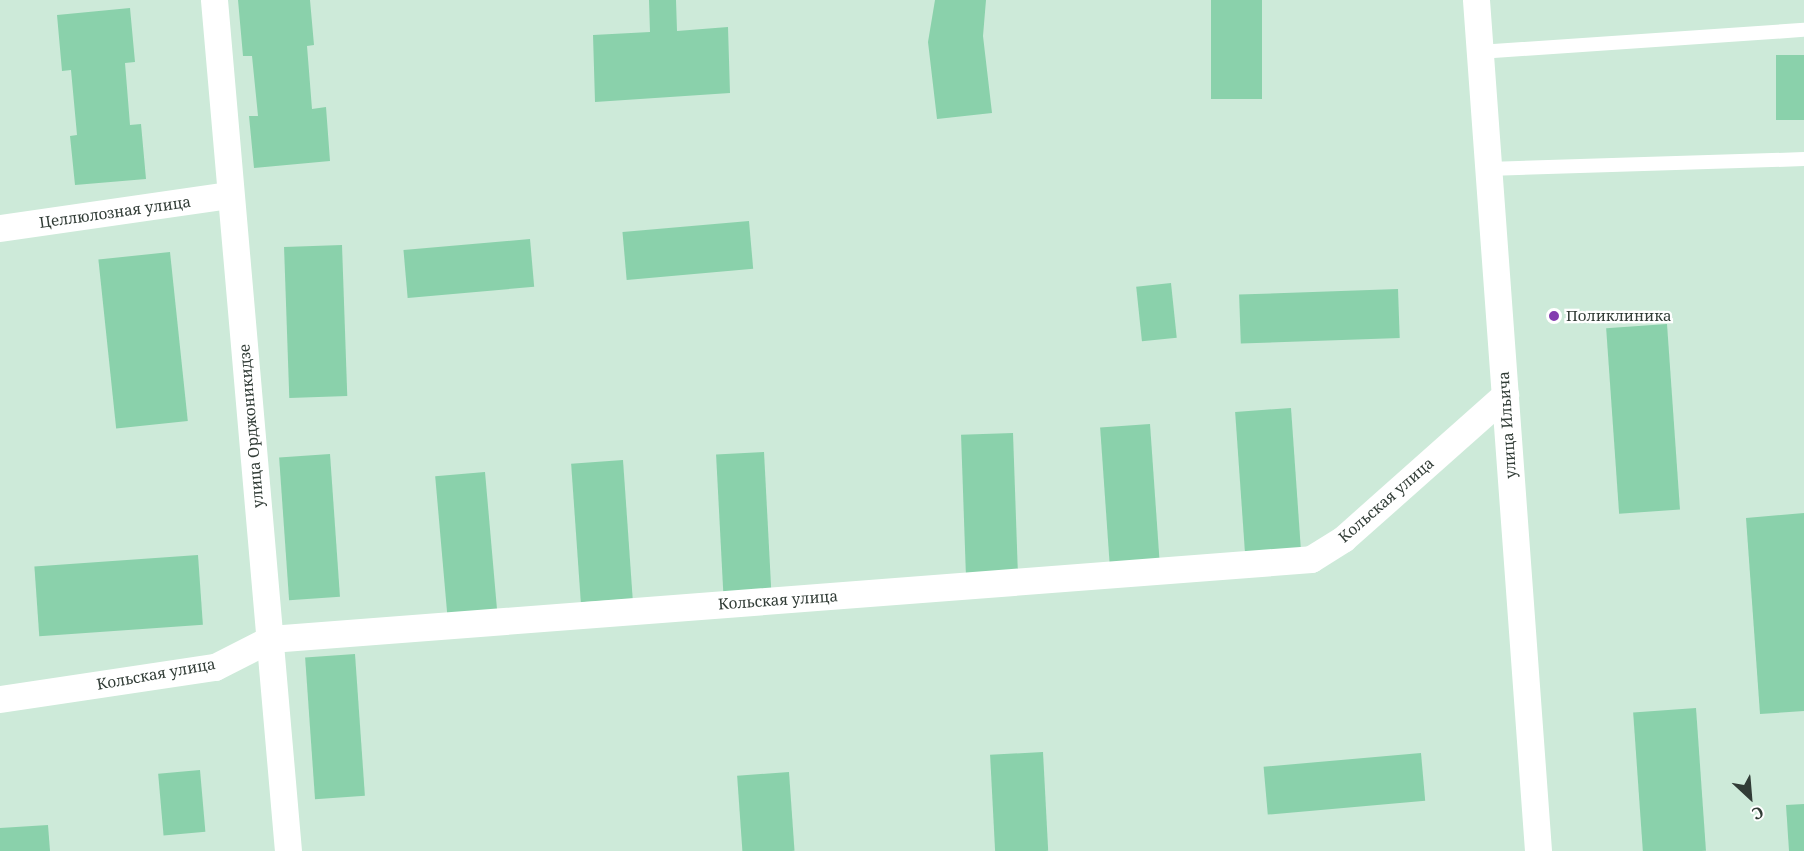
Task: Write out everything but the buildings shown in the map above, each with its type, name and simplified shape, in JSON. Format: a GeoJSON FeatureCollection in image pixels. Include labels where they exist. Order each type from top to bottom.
{"type":"FeatureCollection","features":[{"type":"Feature","properties":{"kind":"street","name":"улица Орджоникидзе"},"geometry":{"type":"LineString","coordinates":[[214,0],[288,851]]}},
{"type":"Feature","properties":{"kind":"street","name":"улица Ильича"},"geometry":{"type":"LineString","coordinates":[[1476,0],[1538,851]]}},
{"type":"Feature","properties":{"kind":"street","name":"Целлюлозная улица"},"geometry":{"type":"LineString","coordinates":[[0,228],[230,195]]}},
{"type":"Feature","properties":{"kind":"street","name":"Кольская улица"},"geometry":{"type":"LineString","coordinates":[[0,699],[215,667],[270,639],[1311,559],[1343,539],[1505,395]]}},
{"type":"Feature","properties":{"kind":"lane"},"geometry":{"type":"LineString","coordinates":[[1479,52],[1804,30]]}},
{"type":"Feature","properties":{"kind":"lane"},"geometry":{"type":"LineString","coordinates":[[1488,169],[1804,159]]}},
{"type":"Feature","properties":{"kind":"place","name":"Поликлиника"},"geometry":{"type":"Point","coordinates":[1554,316]}}]}
